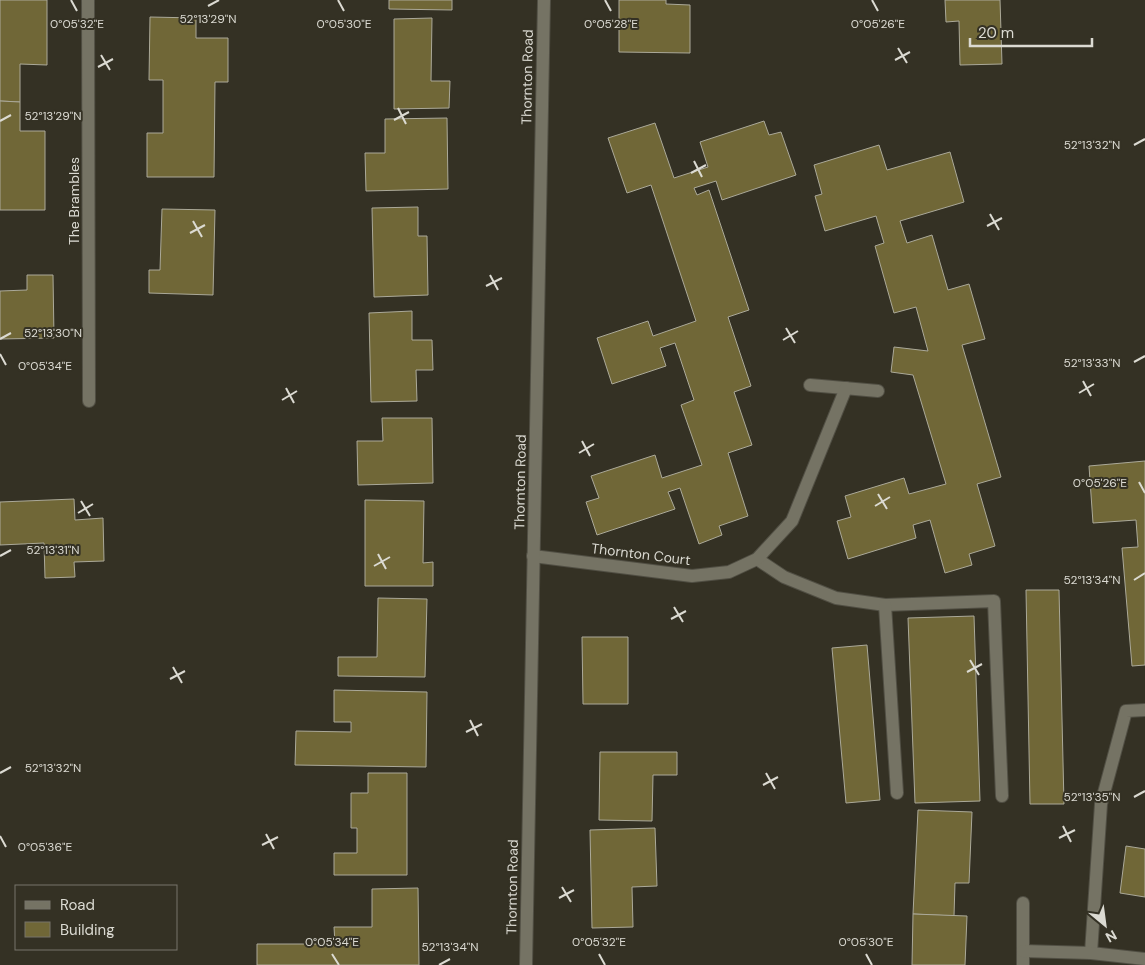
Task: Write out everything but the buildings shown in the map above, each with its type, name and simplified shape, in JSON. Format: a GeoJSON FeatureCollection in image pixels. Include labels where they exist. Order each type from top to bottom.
{"type":"FeatureCollection","features":[{"type":"Feature","properties":{"kind":"street","name":"The Brambles"},"geometry":{"type":"LineString","coordinates":[[88,0],[89,401]]}},
{"type":"Feature","properties":{"kind":"street","name":"Thornton Road"},"geometry":{"type":"LineString","coordinates":[[526,965],[544,0]]}},
{"type":"Feature","properties":{"kind":"street"},"geometry":{"type":"LineString","coordinates":[[810,385],[878,391]]}},
{"type":"Feature","properties":{"kind":"street","name":"Thornton Court"},"geometry":{"type":"LineString","coordinates":[[533,556],[692,576],[729,572],[756,559],[792,521],[846,388]]}},
{"type":"Feature","properties":{"kind":"street"},"geometry":{"type":"LineString","coordinates":[[756,559],[784,577],[836,598],[885,605],[994,601],[1002,796]]}},
{"type":"Feature","properties":{"kind":"street"},"geometry":{"type":"LineString","coordinates":[[885,605],[897,793]]}},
{"type":"Feature","properties":{"kind":"street"},"geometry":{"type":"LineString","coordinates":[[1091,953],[1101,804],[1126,710],[1145,710]]}},
{"type":"Feature","properties":{"kind":"street"},"geometry":{"type":"LineString","coordinates":[[1023,903],[1023,965]]}},
{"type":"Feature","properties":{"kind":"street"},"geometry":{"type":"LineString","coordinates":[[1023,951],[1091,953],[1145,959]]}}]}
